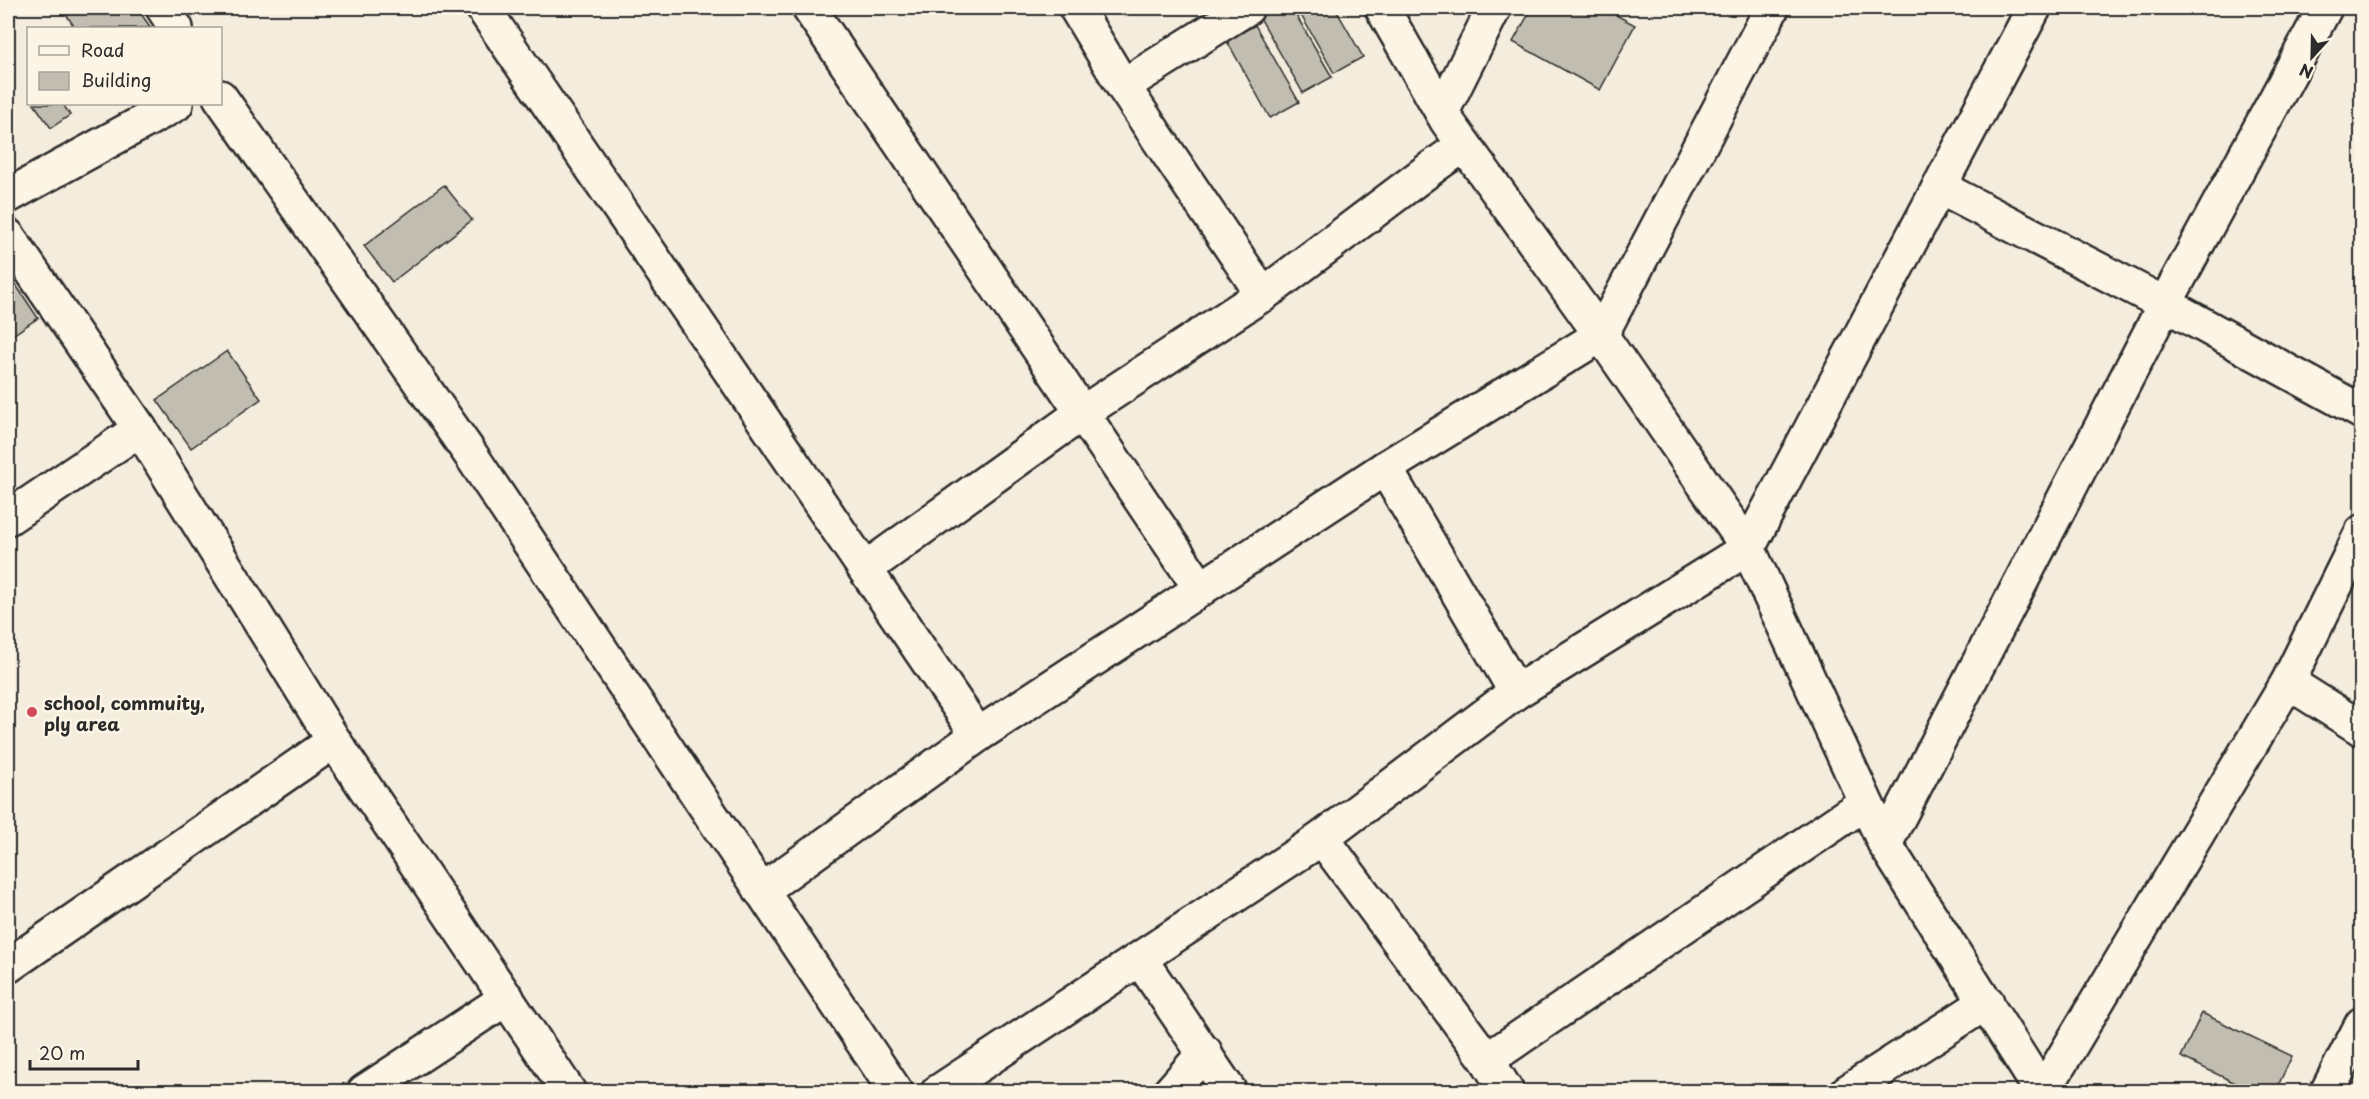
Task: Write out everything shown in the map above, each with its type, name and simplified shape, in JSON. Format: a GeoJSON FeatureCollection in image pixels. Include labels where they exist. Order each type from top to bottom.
{"type":"FeatureCollection","features":[{"type":"Feature","properties":{"kind":"street"},"geometry":{"type":"LineString","coordinates":[[163,8],[175,27]]}},
{"type":"Feature","properties":{"kind":"street"},"geometry":{"type":"LineString","coordinates":[[483,8],[978,735]]}},
{"type":"Feature","properties":{"kind":"street"},"geometry":{"type":"LineString","coordinates":[[809,8],[1201,589]]}},
{"type":"Feature","properties":{"kind":"street"},"geometry":{"type":"LineString","coordinates":[[1076,8],[1123,86],[1263,295]]}},
{"type":"Feature","properties":{"kind":"street"},"geometry":{"type":"LineString","coordinates":[[1123,86],[1247,8]]}},
{"type":"Feature","properties":{"kind":"street"},"geometry":{"type":"LineString","coordinates":[[1382,8],[1442,112],[1464,145],[1601,335],[1748,548],[1885,844],[2042,1092],[2288,682],[2361,532]]}},
{"type":"Feature","properties":{"kind":"street"},"geometry":{"type":"LineString","coordinates":[[1442,112],[1494,8]]}},
{"type":"Feature","properties":{"kind":"street"},"geometry":{"type":"LineString","coordinates":[[761,891],[978,735],[1385,468],[1601,335],[1772,8]]}},
{"type":"Feature","properties":{"kind":"street"},"geometry":{"type":"LineString","coordinates":[[938,1092],[1322,837],[1516,692],[1748,548],[2034,8]]}},
{"type":"Feature","properties":{"kind":"street"},"geometry":{"type":"LineString","coordinates":[[1885,844],[2165,304],[2325,8]]}},
{"type":"Feature","properties":{"kind":"street"},"geometry":{"type":"LineString","coordinates":[[222,100],[471,455],[897,1092]]}},
{"type":"Feature","properties":{"kind":"street"},"geometry":{"type":"LineString","coordinates":[[8,196],[174,105]]}},
{"type":"Feature","properties":{"kind":"street"},"geometry":{"type":"LineString","coordinates":[[865,569],[1082,413],[1263,295],[1464,145]]}},
{"type":"Feature","properties":{"kind":"street"},"geometry":{"type":"LineString","coordinates":[[1939,187],[2165,304],[2361,412]]}},
{"type":"Feature","properties":{"kind":"street"},"geometry":{"type":"LineString","coordinates":[[8,236],[140,429],[334,741],[569,1092]]}},
{"type":"Feature","properties":{"kind":"street"},"geometry":{"type":"LineString","coordinates":[[8,518],[140,429]]}},
{"type":"Feature","properties":{"kind":"street"},"geometry":{"type":"LineString","coordinates":[[1385,468],[1516,692]]}},
{"type":"Feature","properties":{"kind":"street"},"geometry":{"type":"LineString","coordinates":[[2288,682],[2361,729]]}},
{"type":"Feature","properties":{"kind":"street"},"geometry":{"type":"LineString","coordinates":[[8,966],[334,741]]}},
{"type":"Feature","properties":{"kind":"street"},"geometry":{"type":"LineString","coordinates":[[1487,1060],[1865,802]]}},
{"type":"Feature","properties":{"kind":"street"},"geometry":{"type":"LineString","coordinates":[[1322,837],[1487,1060],[1507,1092]]}},
{"type":"Feature","properties":{"kind":"street"},"geometry":{"type":"LineString","coordinates":[[1140,958],[1230,1092]]}},
{"type":"Feature","properties":{"kind":"street"},"geometry":{"type":"LineString","coordinates":[[364,1092],[507,998]]}},
{"type":"Feature","properties":{"kind":"street"},"geometry":{"type":"LineString","coordinates":[[1847,1092],[1987,1002]]}},
{"type":"Feature","properties":{"kind":"street"},"geometry":{"type":"LineString","coordinates":[[2327,1092],[2361,1024]]}},
{"type":"Feature","properties":{"kind":"street"},"geometry":{"type":"LineString","coordinates":[[1170,1092],[1205,1052]]}},
{"type":"Feature","properties":{"kind":"building"},"geometry":{"type":"Polygon","coordinates":[[[69,8],[137,8],[150,27],[74,27],[64,11],[69,8]]]}},
{"type":"Feature","properties":{"kind":"building"},"geometry":{"type":"Polygon","coordinates":[[[1275,8],[1292,8],[1332,77],[1303,93],[1259,16],[1275,8]]]}},
{"type":"Feature","properties":{"kind":"building"},"geometry":{"type":"Polygon","coordinates":[[[1297,8],[1335,8],[1363,57],[1334,73],[1297,8]]]}},
{"type":"Feature","properties":{"kind":"building"},"geometry":{"type":"Polygon","coordinates":[[[1532,8],[1603,8],[1635,25],[1600,90],[1513,42],[1532,8]]]}},
{"type":"Feature","properties":{"kind":"building"},"geometry":{"type":"Polygon","coordinates":[[[1255,25],[1299,102],[1270,118],[1227,41],[1255,25]]]}},
{"type":"Feature","properties":{"kind":"building"},"geometry":{"type":"Polygon","coordinates":[[[35,105],[64,105],[70,115],[51,128],[35,105]]]}},
{"type":"Feature","properties":{"kind":"building"},"geometry":{"type":"Polygon","coordinates":[[[444,185],[472,220],[392,282],[364,246],[444,185]]]}},
{"type":"Feature","properties":{"kind":"building"},"geometry":{"type":"Polygon","coordinates":[[[8,273],[38,318],[8,338],[8,273]]]}},
{"type":"Feature","properties":{"kind":"building"},"geometry":{"type":"Polygon","coordinates":[[[227,351],[261,399],[191,448],[157,400],[227,351]]]}},
{"type":"Feature","properties":{"kind":"building"},"geometry":{"type":"Polygon","coordinates":[[[2202,1013],[2292,1056],[2275,1092],[2254,1092],[2181,1057],[2202,1013]]]}},
{"type":"Feature","properties":{"kind":"place","name":"school, commuity, ply area"},"geometry":{"type":"Point","coordinates":[32,712]}}]}
